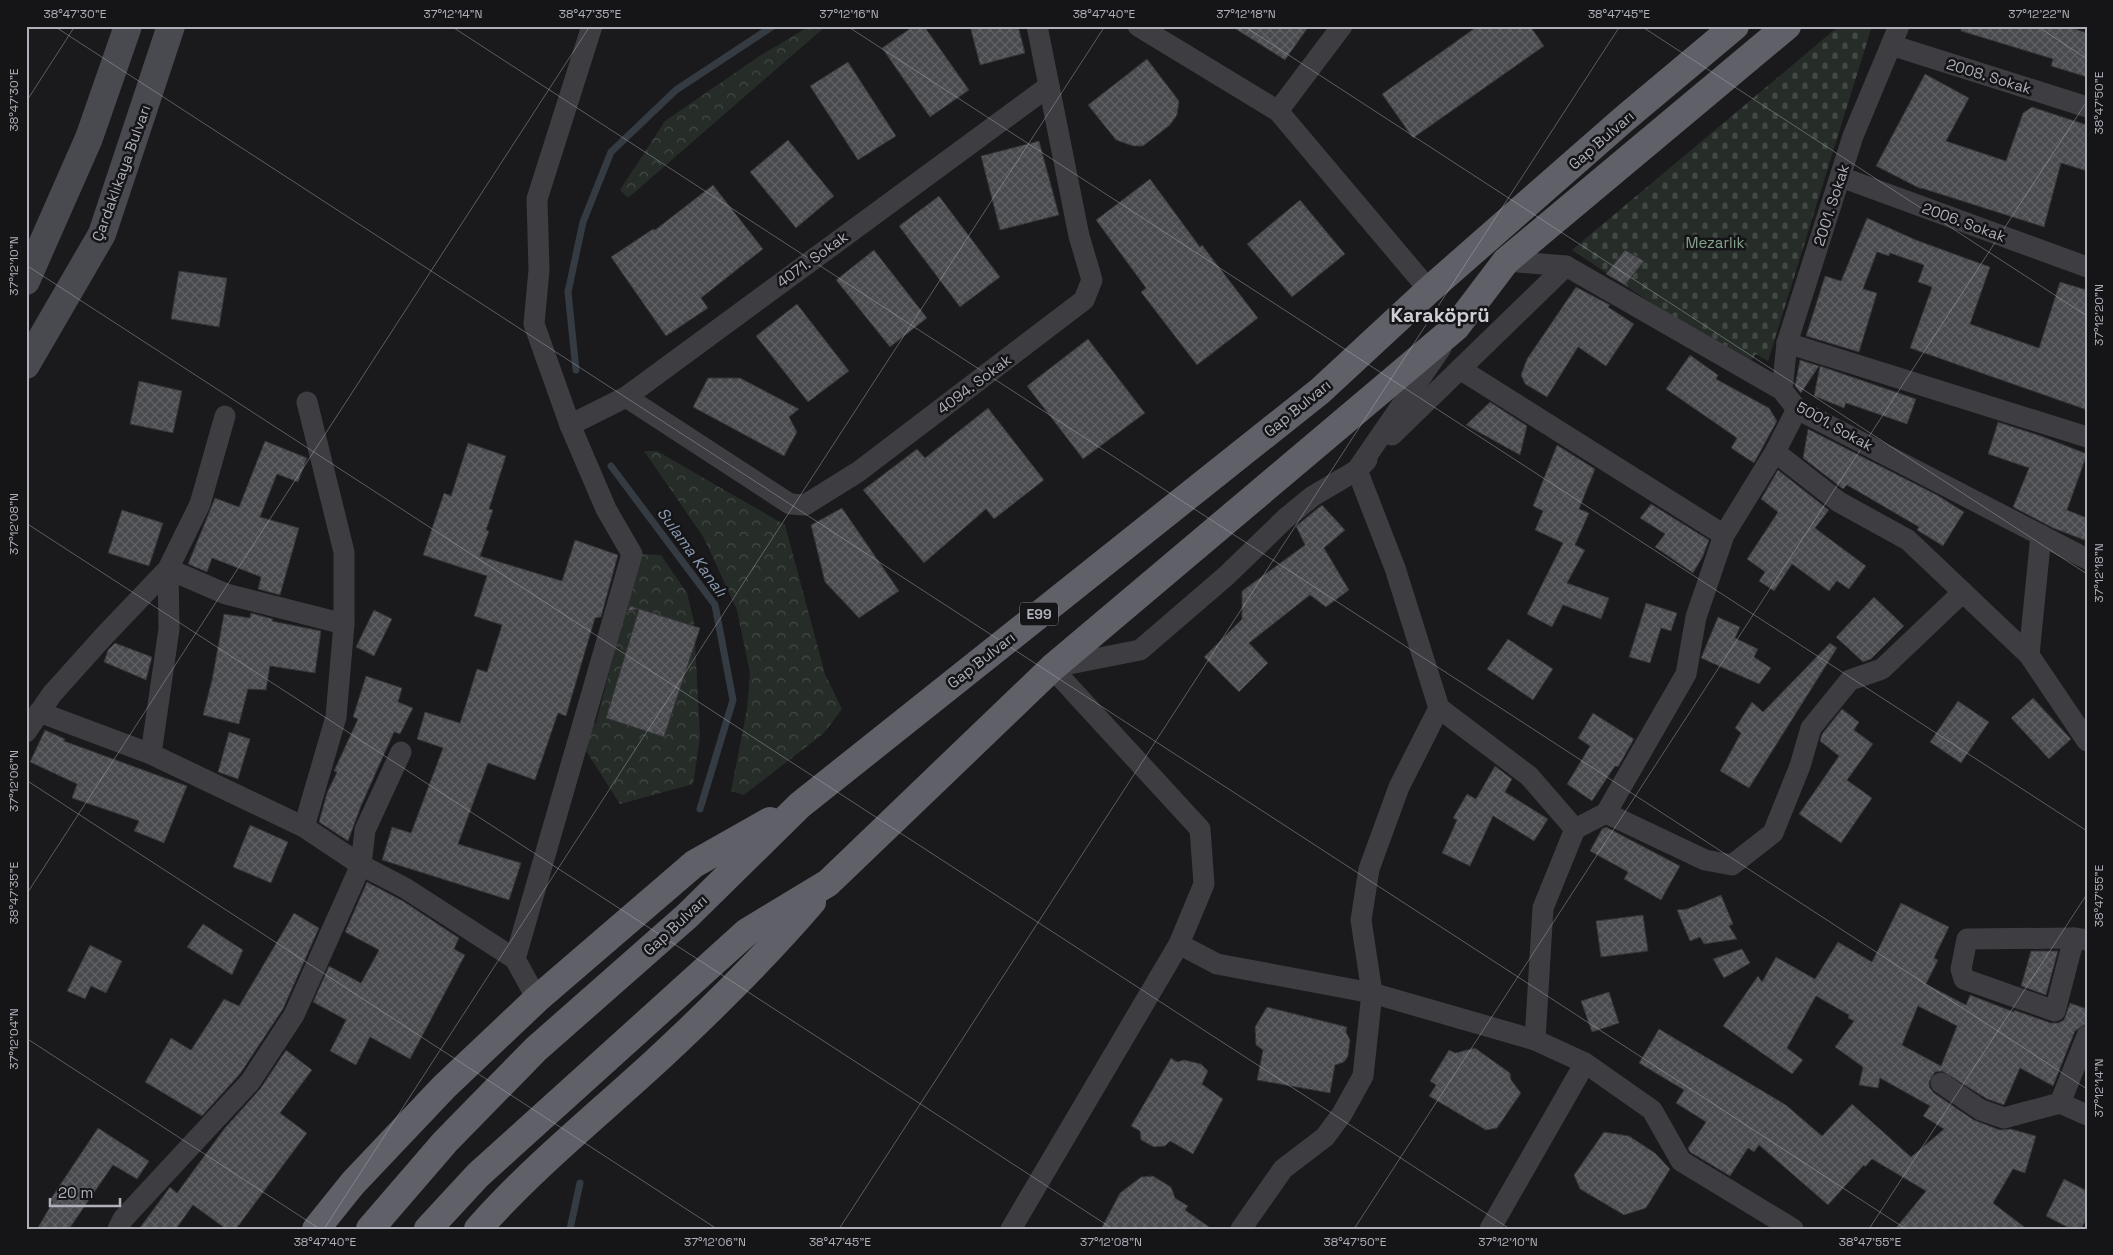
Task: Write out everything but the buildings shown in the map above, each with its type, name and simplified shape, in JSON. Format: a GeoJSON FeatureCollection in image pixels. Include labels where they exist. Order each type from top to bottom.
{"type":"FeatureCollection","features":[{"type":"Feature","properties":{"kind":"highway","name":"Gap Bulvarı"},"geometry":{"type":"LineString","coordinates":[[370,1229],[445,1142],[536,1049],[687,916],[800,805],[1320,391],[1429,290],[1624,119],[1735,26]]}},
{"type":"Feature","properties":{"kind":"highway","name":"Gap Bulvarı"},"geometry":{"type":"LineString","coordinates":[[428,1229],[485,1168],[747,932],[828,883],[1052,668],[1456,326],[1506,262],[1787,26]]}},
{"type":"Feature","properties":{"kind":"highway"},"geometry":{"type":"LineString","coordinates":[[316,1229],[353,1183],[438,1094],[537,998],[694,864],[800,805]]}},
{"type":"Feature","properties":{"kind":"highway"},"geometry":{"type":"LineString","coordinates":[[478,1229],[556,1150],[656,1061],[772,948],[828,883]]}},
{"type":"Feature","properties":{"kind":"main road"},"geometry":{"type":"LineString","coordinates":[[26,281],[88,138],[128,26]]}},
{"type":"Feature","properties":{"kind":"main road","name":"Çardaklıkaya Bulvarı"},"geometry":{"type":"LineString","coordinates":[[26,365],[102,234],[171,26]]}},
{"type":"Feature","properties":{"kind":"street"},"geometry":{"type":"LineString","coordinates":[[515,959],[632,554],[606,509],[570,425],[534,324],[539,270],[537,199],[592,26]]}},
{"type":"Feature","properties":{"kind":"street"},"geometry":{"type":"LineString","coordinates":[[1138,26],[1278,111],[1429,290]]}},
{"type":"Feature","properties":{"kind":"street"},"geometry":{"type":"LineString","coordinates":[[1278,111],[1342,26]]}},
{"type":"Feature","properties":{"kind":"street","name":"4094. Sokak"},"geometry":{"type":"LineString","coordinates":[[626,397],[790,504],[806,505],[858,472],[1084,300],[1092,280],[1079,236],[1049,86],[1040,27]]}},
{"type":"Feature","properties":{"kind":"street","name":"2008. Sokak"},"geometry":{"type":"LineString","coordinates":[[1895,36],[2087,107]]}},
{"type":"Feature","properties":{"kind":"street","name":"2001. Sokak"},"geometry":{"type":"LineString","coordinates":[[1782,390],[1787,343],[1854,136],[1895,36]]}},
{"type":"Feature","properties":{"kind":"street","name":"4071. Sokak"},"geometry":{"type":"LineString","coordinates":[[570,425],[626,397],[1049,86]]}},
{"type":"Feature","properties":{"kind":"street","name":"2006. Sokak"},"geometry":{"type":"LineString","coordinates":[[1841,177],[2087,267]]}},
{"type":"Feature","properties":{"kind":"street","name":"5001. Sokak"},"geometry":{"type":"LineString","coordinates":[[1506,262],[1566,266],[1782,390],[1797,409],[2087,559]]}},
{"type":"Feature","properties":{"kind":"street"},"geometry":{"type":"LineString","coordinates":[[1052,668],[1140,650],[1226,576],[1293,512],[1313,496],[1357,470],[1566,266]]}},
{"type":"Feature","properties":{"kind":"street"},"geometry":{"type":"LineString","coordinates":[[1357,470],[1456,326]]}},
{"type":"Feature","properties":{"kind":"street"},"geometry":{"type":"LineString","coordinates":[[1787,343],[2087,437]]}},
{"type":"Feature","properties":{"kind":"street"},"geometry":{"type":"LineString","coordinates":[[1460,369],[1724,535]]}},
{"type":"Feature","properties":{"kind":"street"},"geometry":{"type":"LineString","coordinates":[[304,827],[336,717],[344,624],[344,552],[307,402]]}},
{"type":"Feature","properties":{"kind":"street"},"geometry":{"type":"LineString","coordinates":[[1535,1040],[1544,908],[1575,829],[1606,813],[1686,674],[1696,617],[1724,535],[1776,452],[1797,409]]}},
{"type":"Feature","properties":{"kind":"street"},"geometry":{"type":"LineString","coordinates":[[26,732],[52,694],[105,635],[168,570],[200,504],[225,416]]}},
{"type":"Feature","properties":{"kind":"street"},"geometry":{"type":"LineString","coordinates":[[1776,452],[1839,502],[1908,540],[2029,655],[2087,741]]}},
{"type":"Feature","properties":{"kind":"street"},"geometry":{"type":"LineString","coordinates":[[1357,470],[1395,568],[1439,708],[1529,776],[1575,829]]}},
{"type":"Feature","properties":{"kind":"street"},"geometry":{"type":"LineString","coordinates":[[2029,655],[2041,535]]}},
{"type":"Feature","properties":{"kind":"street"},"geometry":{"type":"LineString","coordinates":[[168,570],[226,594],[344,624]]}},
{"type":"Feature","properties":{"kind":"street"},"geometry":{"type":"LineString","coordinates":[[151,754],[169,630],[168,570]]}},
{"type":"Feature","properties":{"kind":"street"},"geometry":{"type":"LineString","coordinates":[[1606,813],[1705,860],[1732,865],[1772,834],[1800,766],[1811,728],[1850,680],[1882,669],[1963,592]]}},
{"type":"Feature","properties":{"kind":"street"},"geometry":{"type":"LineString","coordinates":[[1011,1229],[1179,944],[1204,884],[1200,829],[1052,668]]}},
{"type":"Feature","properties":{"kind":"street"},"geometry":{"type":"LineString","coordinates":[[1241,1229],[1283,1169],[1325,1137],[1342,1114],[1363,1076],[1372,992],[1361,920],[1369,869],[1398,787],[1439,708]]}},
{"type":"Feature","properties":{"kind":"street"},"geometry":{"type":"LineString","coordinates":[[39,712],[151,754],[304,827],[361,865],[405,888],[515,959],[537,998]]}},
{"type":"Feature","properties":{"kind":"street"},"geometry":{"type":"LineString","coordinates":[[118,1229],[123,1219],[255,1075],[294,1015],[361,865],[365,830],[401,752]]}},
{"type":"Feature","properties":{"kind":"street"},"geometry":{"type":"LineString","coordinates":[[1967,939],[2080,939],[2055,1011],[1964,979],[1961,969],[1967,939]]}},
{"type":"Feature","properties":{"kind":"street"},"geometry":{"type":"LineString","coordinates":[[1179,944],[1217,964],[1372,992],[1535,1040],[1585,1063],[1652,1110],[1680,1161],[1793,1229]]}},
{"type":"Feature","properties":{"kind":"street"},"geometry":{"type":"LineString","coordinates":[[2060,1103],[2087,1036]]}},
{"type":"Feature","properties":{"kind":"street"},"geometry":{"type":"LineString","coordinates":[[1490,1229],[1585,1063]]}},
{"type":"Feature","properties":{"kind":"street"},"geometry":{"type":"LineString","coordinates":[[1941,1083],[1981,1110],[2004,1118],[2060,1103],[2087,1115]]}},
{"type":"Feature","properties":{"kind":"green space"},"geometry":{"type":"Polygon","coordinates":[[[810,26],[826,26],[628,198],[620,190],[665,121],[761,55],[810,26]]]}},
{"type":"Feature","properties":{"kind":"green space","name":"Mezarlık"},"geometry":{"type":"Polygon","coordinates":[[[1839,26],[1872,26],[1768,361],[1756,354],[1746,366],[1572,250],[1839,26]]]}},
{"type":"Feature","properties":{"kind":"green space"},"geometry":{"type":"Polygon","coordinates":[[[644,451],[657,451],[785,525],[825,674],[842,709],[824,733],[744,795],[731,791],[747,709],[750,673],[737,610],[704,538],[644,451]]]}},
{"type":"Feature","properties":{"kind":"green space"},"geometry":{"type":"Polygon","coordinates":[[[640,554],[661,555],[687,593],[694,622],[700,737],[693,784],[620,804],[581,743],[589,724],[596,723],[640,554]]]}},
{"type":"Feature","properties":{"kind":"waterway","name":"Sulama Kanalı"},"geometry":{"type":"LineString","coordinates":[[576,370],[568,292],[583,222],[611,152],[676,90],[773,26]]}},
{"type":"Feature","properties":{"kind":"waterway","name":"Sulama Kanalı"},"geometry":{"type":"LineString","coordinates":[[611,466],[715,605],[733,700],[700,809]]}},
{"type":"Feature","properties":{"kind":"waterway","name":"Sulama Kanalı"},"geometry":{"type":"LineString","coordinates":[[570,1229],[580,1183]]}},
{"type":"Feature","properties":{"kind":"district","name":"Karaköprü"},"geometry":{"type":"Point","coordinates":[1440,315]}}]}
